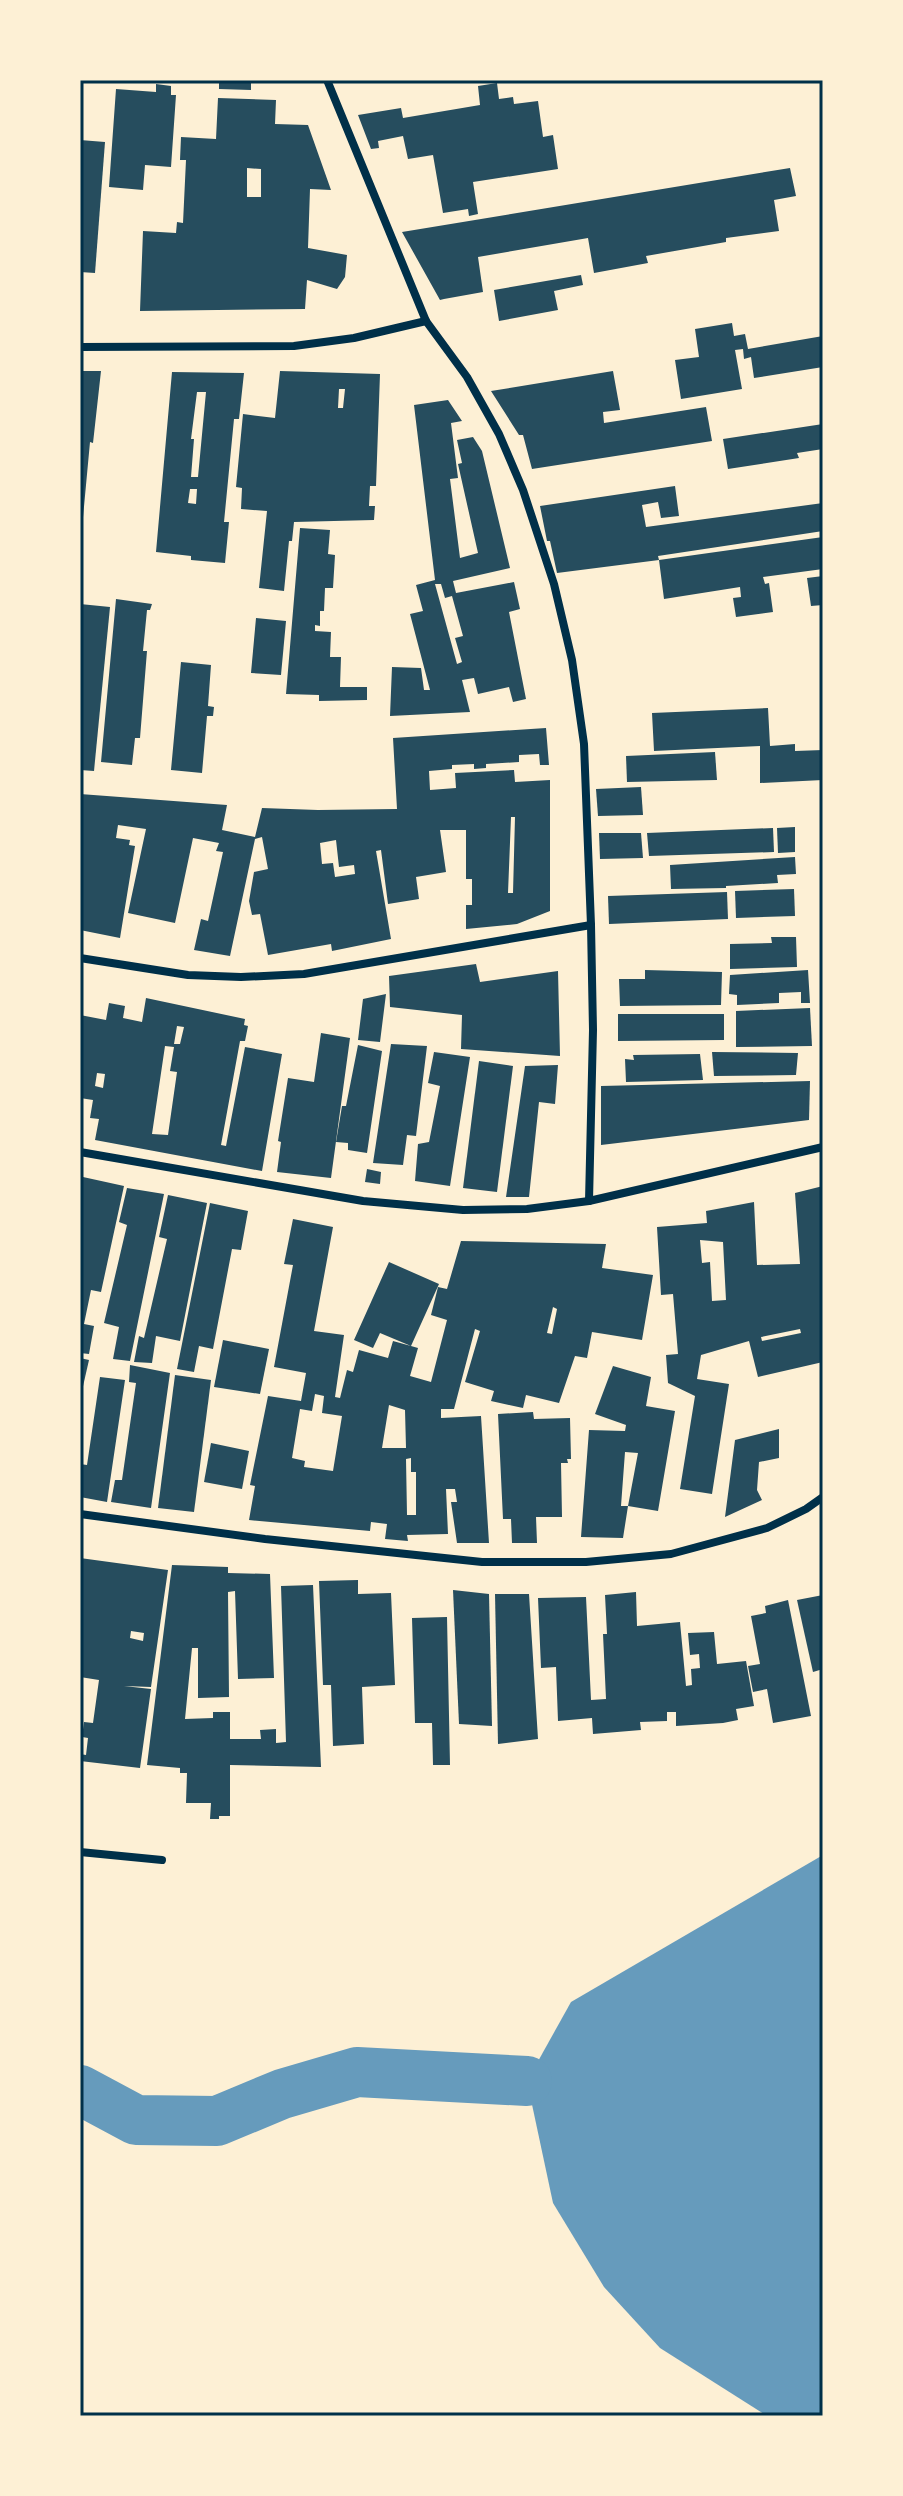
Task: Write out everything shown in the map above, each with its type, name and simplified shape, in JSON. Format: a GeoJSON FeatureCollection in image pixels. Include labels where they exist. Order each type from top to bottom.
{"type":"FeatureCollection","features":[{"type":"Feature","properties":{"kind":"street"},"geometry":{"type":"LineString","coordinates":[[327,80],[426,321],[467,377],[499,434],[523,490],[554,584],[572,660],[584,744],[591,925],[593,1030],[589,1201]]}},
{"type":"Feature","properties":{"kind":"street"},"geometry":{"type":"LineString","coordinates":[[80,347],[294,346],[354,338],[426,321]]}},
{"type":"Feature","properties":{"kind":"street"},"geometry":{"type":"LineString","coordinates":[[80,958],[188,975],[241,977],[304,974],[591,925]]}},
{"type":"Feature","properties":{"kind":"street"},"geometry":{"type":"LineString","coordinates":[[80,1152],[363,1201],[463,1210],[527,1209],[589,1201],[823,1147]]}},
{"type":"Feature","properties":{"kind":"street"},"geometry":{"type":"LineString","coordinates":[[80,1514],[265,1539],[482,1562],[586,1562],[671,1554],[767,1528],[823,1497]]}},
{"type":"Feature","properties":{"kind":"street"},"geometry":{"type":"LineString","coordinates":[[80,1852],[162,1860]]}},
{"type":"Feature","properties":{"kind":"water"},"geometry":{"type":"Polygon","coordinates":[[[823,1855],[823,2416],[767,2416],[660,2348],[604,2287],[553,2203],[527,2081],[571,2002],[823,1855]]]}},
{"type":"Feature","properties":{"kind":"building"},"geometry":{"type":"Polygon","coordinates":[[[219,80],[251,80],[251,90],[219,89],[219,80]]]}},
{"type":"Feature","properties":{"kind":"building"},"geometry":{"type":"Polygon","coordinates":[[[497,83],[499,99],[513,97],[514,104],[538,101],[543,137],[553,135],[558,169],[473,182],[478,214],[469,216],[468,209],[443,213],[433,155],[408,159],[403,136],[378,141],[379,148],[371,149],[358,115],[401,108],[403,118],[480,105],[478,86],[497,83]]]}},
{"type":"Feature","properties":{"kind":"building"},"geometry":{"type":"Polygon","coordinates":[[[156,84],[171,86],[171,95],[176,95],[171,167],[145,165],[143,190],[109,187],[116,89],[156,92],[156,84]]]}},
{"type":"Feature","properties":{"kind":"building"},"geometry":{"type":"Polygon","coordinates":[[[218,98],[276,100],[275,124],[308,125],[331,190],[310,189],[308,248],[347,255],[345,277],[337,289],[307,280],[305,309],[140,311],[143,231],[176,233],[177,222],[183,223],[186,160],[180,160],[181,137],[216,139],[218,98]],[[247,168],[247,197],[261,197],[261,169],[247,168]]]}},
{"type":"Feature","properties":{"kind":"building"},"geometry":{"type":"Polygon","coordinates":[[[80,140],[105,142],[95,273],[80,272],[80,140]]]}},
{"type":"Feature","properties":{"kind":"building"},"geometry":{"type":"Polygon","coordinates":[[[790,168],[796,196],[774,200],[779,231],[726,238],[726,242],[646,256],[648,263],[594,273],[588,238],[478,257],[483,292],[440,300],[402,232],[790,168]]]}},
{"type":"Feature","properties":{"kind":"building"},"geometry":{"type":"Polygon","coordinates":[[[581,275],[583,285],[554,291],[558,310],[499,321],[494,290],[581,275]]]}},
{"type":"Feature","properties":{"kind":"building"},"geometry":{"type":"Polygon","coordinates":[[[732,323],[734,336],[745,334],[748,349],[823,336],[823,367],[754,378],[751,357],[744,359],[743,349],[735,350],[742,389],[681,399],[675,360],[699,357],[695,329],[732,323]]]}},
{"type":"Feature","properties":{"kind":"building"},"geometry":{"type":"Polygon","coordinates":[[[80,371],[101,371],[82,528],[80,528],[80,371]]]}},
{"type":"Feature","properties":{"kind":"building"},"geometry":{"type":"Polygon","coordinates":[[[280,371],[380,374],[376,486],[370,486],[369,506],[375,506],[374,520],[294,522],[284,591],[259,588],[267,511],[241,509],[242,488],[236,487],[243,414],[275,418],[280,371]],[[339,389],[338,408],[343,408],[345,389],[339,389]]]}},
{"type":"Feature","properties":{"kind":"building"},"geometry":{"type":"Polygon","coordinates":[[[613,371],[620,410],[603,412],[604,423],[706,407],[712,441],[532,469],[523,435],[519,435],[491,391],[613,371]]]}},
{"type":"Feature","properties":{"kind":"building"},"geometry":{"type":"Polygon","coordinates":[[[172,372],[244,373],[239,419],[234,419],[224,522],[229,522],[225,563],[156,552],[172,372]],[[197,392],[191,439],[194,439],[191,477],[198,477],[206,392],[197,392]],[[190,489],[188,503],[196,504],[197,489],[190,489]]]}},
{"type":"Feature","properties":{"kind":"building"},"geometry":{"type":"Polygon","coordinates":[[[448,400],[462,421],[451,423],[458,478],[450,479],[460,558],[478,553],[458,464],[462,463],[457,440],[473,437],[482,451],[510,568],[453,581],[456,593],[514,582],[520,609],[509,612],[526,699],[513,702],[509,687],[478,694],[474,678],[462,680],[470,712],[390,716],[392,667],[421,668],[424,690],[430,690],[410,614],[423,611],[416,585],[435,580],[414,405],[448,400]],[[435,584],[457,664],[462,662],[455,638],[463,636],[452,596],[445,598],[441,584],[435,584]]]}},
{"type":"Feature","properties":{"kind":"building"},"geometry":{"type":"Polygon","coordinates":[[[823,424],[823,449],[797,453],[799,458],[728,469],[723,439],[823,424]]]}},
{"type":"Feature","properties":{"kind":"building"},"geometry":{"type":"Polygon","coordinates":[[[675,486],[679,516],[661,518],[658,502],[642,505],[646,527],[823,503],[823,531],[658,556],[659,560],[557,573],[540,506],[675,486]]]}},
{"type":"Feature","properties":{"kind":"building"},"geometry":{"type":"Polygon","coordinates":[[[300,528],[330,530],[328,554],[335,555],[333,588],[325,588],[324,611],[320,611],[320,626],[315,625],[315,631],[331,632],[330,657],[341,657],[340,687],[367,687],[367,700],[319,701],[319,695],[286,694],[300,528]]]}},
{"type":"Feature","properties":{"kind":"building"},"geometry":{"type":"Polygon","coordinates":[[[823,537],[823,569],[763,577],[765,584],[769,583],[773,612],[736,617],[733,598],[741,597],[740,587],[664,599],[659,560],[823,537]]]}},
{"type":"Feature","properties":{"kind":"building"},"geometry":{"type":"Polygon","coordinates":[[[823,576],[823,605],[811,606],[807,578],[823,576]]]}},
{"type":"Feature","properties":{"kind":"building"},"geometry":{"type":"Polygon","coordinates":[[[116,599],[152,604],[147,610],[143,651],[147,651],[140,738],[135,738],[132,765],[101,762],[116,599]]]}},
{"type":"Feature","properties":{"kind":"building"},"geometry":{"type":"Polygon","coordinates":[[[80,604],[110,607],[94,771],[80,770],[80,604]]]}},
{"type":"Feature","properties":{"kind":"building"},"geometry":{"type":"Polygon","coordinates":[[[256,618],[286,621],[281,675],[251,673],[256,618]]]}},
{"type":"Feature","properties":{"kind":"building"},"geometry":{"type":"Polygon","coordinates":[[[181,662],[211,665],[208,706],[214,707],[213,716],[207,716],[202,773],[171,770],[181,662]]]}},
{"type":"Feature","properties":{"kind":"building"},"geometry":{"type":"Polygon","coordinates":[[[768,708],[770,746],[795,744],[795,751],[823,750],[823,780],[760,783],[760,746],[654,751],[652,713],[768,708]]]}},
{"type":"Feature","properties":{"kind":"building"},"geometry":{"type":"Polygon","coordinates":[[[546,728],[549,765],[540,765],[539,754],[519,755],[519,762],[486,764],[486,768],[474,769],[474,764],[452,765],[452,769],[429,771],[430,790],[456,788],[455,773],[514,770],[515,782],[550,780],[550,911],[517,924],[466,929],[466,905],[472,905],[472,879],[466,879],[466,830],[440,830],[446,872],[416,877],[419,899],[388,904],[381,850],[376,851],[391,939],[332,951],[331,944],[268,955],[260,914],[252,915],[249,901],[254,872],[268,869],[262,837],[255,839],[230,956],[194,950],[201,919],[208,921],[223,852],[216,851],[219,843],[193,838],[175,923],[128,913],[146,829],[118,825],[116,838],[130,840],[129,845],[135,846],[120,938],[80,930],[80,794],[227,805],[222,830],[255,837],[262,808],[397,809],[393,738],[546,728]],[[511,817],[508,893],[513,893],[515,817],[511,817]],[[336,840],[320,843],[322,864],[333,863],[335,877],[355,874],[354,865],[339,867],[336,840]]]}},
{"type":"Feature","properties":{"kind":"building"},"geometry":{"type":"Polygon","coordinates":[[[715,752],[717,780],[627,782],[626,756],[715,752]]]}},
{"type":"Feature","properties":{"kind":"building"},"geometry":{"type":"Polygon","coordinates":[[[641,787],[643,815],[598,816],[596,789],[641,787]]]}},
{"type":"Feature","properties":{"kind":"building"},"geometry":{"type":"Polygon","coordinates":[[[795,827],[795,852],[778,853],[777,828],[795,827]]]}},
{"type":"Feature","properties":{"kind":"building"},"geometry":{"type":"Polygon","coordinates":[[[773,828],[774,852],[649,856],[647,833],[773,828]]]}},
{"type":"Feature","properties":{"kind":"building"},"geometry":{"type":"Polygon","coordinates":[[[599,833],[641,833],[643,858],[600,859],[599,833]]]}},
{"type":"Feature","properties":{"kind":"building"},"geometry":{"type":"Polygon","coordinates":[[[795,857],[796,874],[777,875],[778,883],[671,889],[670,865],[795,857]]]}},
{"type":"Feature","properties":{"kind":"building"},"geometry":{"type":"Polygon","coordinates":[[[794,889],[795,916],[736,918],[735,891],[794,889]]]}},
{"type":"Feature","properties":{"kind":"building"},"geometry":{"type":"Polygon","coordinates":[[[727,892],[728,919],[609,924],[608,896],[727,892]]]}},
{"type":"Feature","properties":{"kind":"building"},"geometry":{"type":"Polygon","coordinates":[[[771,937],[796,937],[797,967],[730,969],[730,944],[772,943],[771,937]]]}},
{"type":"Feature","properties":{"kind":"building"},"geometry":{"type":"Polygon","coordinates":[[[476,964],[480,982],[558,971],[560,1056],[461,1049],[462,1015],[390,1007],[389,976],[476,964]]]}},
{"type":"Feature","properties":{"kind":"building"},"geometry":{"type":"Polygon","coordinates":[[[645,970],[722,972],[721,1005],[620,1006],[619,979],[645,979],[645,970]]]}},
{"type":"Feature","properties":{"kind":"building"},"geometry":{"type":"Polygon","coordinates":[[[808,970],[810,1003],[801,1003],[801,992],[779,993],[779,1003],[737,1005],[737,995],[729,994],[730,975],[808,970]]]}},
{"type":"Feature","properties":{"kind":"building"},"geometry":{"type":"Polygon","coordinates":[[[386,994],[380,1042],[358,1040],[363,999],[386,994]]]}},
{"type":"Feature","properties":{"kind":"building"},"geometry":{"type":"Polygon","coordinates":[[[146,998],[245,1019],[244,1025],[248,1026],[245,1041],[240,1041],[221,1145],[226,1146],[245,1047],[282,1054],[262,1171],[95,1140],[99,1119],[90,1118],[93,1100],[80,1098],[80,1015],[106,1020],[109,1003],[125,1006],[123,1018],[142,1022],[146,998]],[[177,1026],[174,1044],[180,1044],[184,1027],[177,1026]],[[165,1046],[152,1134],[168,1135],[177,1072],[170,1071],[174,1047],[165,1046]],[[97,1073],[95,1086],[103,1088],[105,1074],[97,1073]]]}},
{"type":"Feature","properties":{"kind":"building"},"geometry":{"type":"Polygon","coordinates":[[[810,1008],[812,1046],[736,1047],[736,1011],[810,1008]]]}},
{"type":"Feature","properties":{"kind":"building"},"geometry":{"type":"Polygon","coordinates":[[[618,1014],[724,1014],[724,1040],[618,1041],[618,1014]]]}},
{"type":"Feature","properties":{"kind":"building"},"geometry":{"type":"Polygon","coordinates":[[[321,1033],[350,1038],[331,1178],[277,1172],[281,1142],[278,1141],[288,1078],[314,1082],[321,1033]]]}},
{"type":"Feature","properties":{"kind":"building"},"geometry":{"type":"Polygon","coordinates":[[[391,1044],[427,1046],[416,1136],[407,1135],[403,1165],[373,1163],[391,1044]]]}},
{"type":"Feature","properties":{"kind":"building"},"geometry":{"type":"Polygon","coordinates":[[[358,1045],[382,1051],[367,1153],[348,1150],[348,1143],[336,1142],[358,1045]]]}},
{"type":"Feature","properties":{"kind":"building"},"geometry":{"type":"Polygon","coordinates":[[[434,1052],[470,1057],[450,1186],[415,1181],[418,1144],[429,1142],[440,1086],[428,1083],[434,1052]]]}},
{"type":"Feature","properties":{"kind":"building"},"geometry":{"type":"Polygon","coordinates":[[[712,1052],[798,1053],[796,1075],[714,1076],[712,1052]]]}},
{"type":"Feature","properties":{"kind":"building"},"geometry":{"type":"Polygon","coordinates":[[[700,1054],[703,1080],[626,1082],[625,1059],[634,1060],[633,1055],[700,1054]]]}},
{"type":"Feature","properties":{"kind":"building"},"geometry":{"type":"Polygon","coordinates":[[[479,1061],[513,1066],[497,1192],[463,1188],[479,1061]]]}},
{"type":"Feature","properties":{"kind":"building"},"geometry":{"type":"Polygon","coordinates":[[[558,1065],[555,1104],[539,1102],[529,1197],[506,1197],[525,1066],[558,1065]]]}},
{"type":"Feature","properties":{"kind":"building"},"geometry":{"type":"Polygon","coordinates":[[[810,1081],[809,1120],[601,1145],[601,1086],[810,1081]]]}},
{"type":"Feature","properties":{"kind":"building"},"geometry":{"type":"Polygon","coordinates":[[[367,1169],[381,1172],[380,1184],[365,1182],[367,1169]]]}},
{"type":"Feature","properties":{"kind":"building"},"geometry":{"type":"Polygon","coordinates":[[[83,1177],[124,1186],[101,1292],[91,1290],[84,1324],[94,1326],[89,1354],[80,1353],[80,1193],[83,1177]]]}},
{"type":"Feature","properties":{"kind":"building"},"geometry":{"type":"Polygon","coordinates":[[[823,1186],[823,1362],[758,1377],[749,1341],[701,1355],[697,1379],[729,1384],[712,1494],[680,1489],[695,1396],[668,1383],[666,1355],[678,1354],[673,1294],[661,1295],[657,1227],[707,1223],[706,1211],[754,1202],[757,1265],[800,1264],[795,1193],[823,1186]],[[700,1240],[702,1263],[710,1262],[712,1301],[726,1300],[723,1242],[700,1240]],[[800,1329],[761,1337],[762,1341],[801,1333],[800,1329]]]}},
{"type":"Feature","properties":{"kind":"building"},"geometry":{"type":"Polygon","coordinates":[[[127,1188],[164,1194],[130,1361],[113,1359],[119,1327],[104,1323],[127,1225],[119,1222],[127,1188]]]}},
{"type":"Feature","properties":{"kind":"building"},"geometry":{"type":"Polygon","coordinates":[[[168,1195],[207,1203],[180,1341],[156,1336],[152,1363],[134,1362],[139,1336],[144,1338],[167,1239],[159,1237],[168,1195]]]}},
{"type":"Feature","properties":{"kind":"building"},"geometry":{"type":"Polygon","coordinates":[[[210,1203],[248,1211],[241,1250],[232,1249],[213,1349],[199,1346],[194,1372],[177,1369],[210,1203]]]}},
{"type":"Feature","properties":{"kind":"building"},"geometry":{"type":"Polygon","coordinates":[[[293,1219],[333,1227],[314,1331],[344,1335],[335,1397],[340,1398],[347,1370],[353,1372],[359,1350],[388,1358],[393,1341],[418,1348],[410,1376],[431,1382],[447,1320],[431,1315],[438,1287],[447,1289],[461,1241],[606,1244],[602,1268],[653,1275],[642,1340],[592,1332],[587,1358],[575,1356],[559,1403],[526,1395],[523,1408],[491,1401],[494,1391],[465,1382],[480,1331],[475,1329],[454,1409],[441,1409],[441,1418],[481,1416],[489,1543],[457,1543],[451,1502],[457,1502],[455,1489],[446,1489],[448,1534],[407,1535],[408,1541],[385,1539],[387,1524],[371,1522],[370,1531],[249,1520],[255,1486],[250,1485],[268,1396],[301,1401],[306,1373],[274,1367],[293,1265],[284,1264],[293,1219]],[[553,1307],[547,1333],[552,1334],[557,1309],[553,1307]],[[315,1394],[312,1411],[300,1409],[292,1458],[305,1461],[304,1467],[333,1471],[342,1416],[322,1413],[324,1396],[315,1394]],[[389,1405],[382,1448],[406,1448],[405,1410],[389,1405]],[[411,1458],[406,1459],[407,1515],[416,1515],[416,1472],[411,1472],[411,1458]]]}},
{"type":"Feature","properties":{"kind":"building"},"geometry":{"type":"Polygon","coordinates":[[[389,1262],[439,1284],[411,1346],[380,1333],[373,1348],[354,1340],[389,1262]]]}},
{"type":"Feature","properties":{"kind":"building"},"geometry":{"type":"Polygon","coordinates":[[[223,1340],[269,1349],[260,1394],[214,1387],[223,1340]]]}},
{"type":"Feature","properties":{"kind":"building"},"geometry":{"type":"Polygon","coordinates":[[[80,1358],[89,1360],[81,1395],[80,1394],[80,1358]]]}},
{"type":"Feature","properties":{"kind":"building"},"geometry":{"type":"Polygon","coordinates":[[[130,1365],[170,1373],[151,1508],[111,1502],[115,1480],[122,1480],[136,1383],[129,1382],[130,1365]]]}},
{"type":"Feature","properties":{"kind":"building"},"geometry":{"type":"Polygon","coordinates":[[[613,1366],[651,1377],[646,1406],[675,1411],[658,1511],[628,1506],[623,1538],[581,1537],[589,1430],[625,1431],[626,1425],[595,1414],[613,1366]],[[625,1452],[621,1506],[628,1506],[638,1453],[625,1452]]]}},
{"type":"Feature","properties":{"kind":"building"},"geometry":{"type":"Polygon","coordinates":[[[175,1375],[211,1380],[194,1512],[158,1508],[175,1375]]]}},
{"type":"Feature","properties":{"kind":"building"},"geometry":{"type":"Polygon","coordinates":[[[100,1377],[125,1380],[107,1502],[80,1497],[80,1464],[87,1465],[100,1377]]]}},
{"type":"Feature","properties":{"kind":"building"},"geometry":{"type":"Polygon","coordinates":[[[533,1412],[534,1419],[570,1418],[571,1459],[567,1459],[568,1463],[561,1463],[562,1517],[536,1517],[537,1543],[512,1543],[511,1519],[503,1519],[498,1414],[533,1412]]]}},
{"type":"Feature","properties":{"kind":"building"},"geometry":{"type":"Polygon","coordinates":[[[779,1429],[779,1458],[759,1462],[757,1490],[762,1500],[725,1517],[735,1440],[779,1429]]]}},
{"type":"Feature","properties":{"kind":"building"},"geometry":{"type":"Polygon","coordinates":[[[211,1443],[249,1451],[242,1489],[204,1482],[211,1443]]]}},
{"type":"Feature","properties":{"kind":"building"},"geometry":{"type":"Polygon","coordinates":[[[80,1558],[168,1570],[151,1687],[124,1686],[151,1689],[140,1768],[80,1761],[80,1754],[86,1755],[88,1738],[82,1737],[84,1722],[93,1723],[99,1680],[80,1677],[80,1558]],[[131,1631],[130,1638],[143,1641],[144,1633],[131,1631]]]}},
{"type":"Feature","properties":{"kind":"building"},"geometry":{"type":"Polygon","coordinates":[[[172,1565],[228,1567],[228,1573],[270,1574],[274,1678],[238,1679],[235,1591],[228,1592],[229,1697],[198,1698],[198,1648],[192,1648],[185,1719],[213,1718],[213,1712],[230,1712],[230,1739],[261,1739],[260,1730],[276,1729],[276,1743],[286,1742],[281,1586],[313,1585],[321,1767],[230,1765],[230,1816],[219,1816],[219,1819],[210,1819],[211,1803],[186,1803],[187,1773],[180,1773],[180,1768],[147,1765],[172,1565]]]}},
{"type":"Feature","properties":{"kind":"building"},"geometry":{"type":"Polygon","coordinates":[[[358,1580],[358,1594],[391,1593],[395,1685],[362,1687],[364,1744],[333,1746],[331,1685],[323,1685],[319,1581],[358,1580]]]}},
{"type":"Feature","properties":{"kind":"building"},"geometry":{"type":"Polygon","coordinates":[[[453,1590],[489,1594],[492,1726],[459,1724],[453,1590]]]}},
{"type":"Feature","properties":{"kind":"building"},"geometry":{"type":"Polygon","coordinates":[[[636,1592],[637,1626],[680,1622],[686,1686],[692,1685],[691,1669],[700,1668],[699,1654],[690,1655],[688,1633],[714,1632],[717,1664],[746,1661],[754,1706],[736,1709],[738,1720],[723,1723],[676,1726],[676,1712],[667,1712],[667,1721],[640,1722],[641,1730],[593,1734],[592,1718],[558,1721],[556,1667],[541,1668],[538,1598],[586,1597],[591,1700],[606,1699],[605,1595],[636,1592]]]}},
{"type":"Feature","properties":{"kind":"building"},"geometry":{"type":"Polygon","coordinates":[[[495,1594],[529,1594],[538,1739],[498,1744],[495,1594]]]}},
{"type":"Feature","properties":{"kind":"building"},"geometry":{"type":"Polygon","coordinates":[[[823,1595],[823,1669],[813,1672],[797,1600],[823,1595]]]}},
{"type":"Feature","properties":{"kind":"building"},"geometry":{"type":"Polygon","coordinates":[[[788,1600],[811,1716],[773,1723],[767,1689],[753,1692],[748,1666],[760,1664],[751,1616],[766,1613],[765,1606],[788,1600]]]}},
{"type":"Feature","properties":{"kind":"building"},"geometry":{"type":"Polygon","coordinates":[[[447,1617],[450,1765],[433,1765],[432,1723],[415,1723],[412,1618],[447,1617]]]}},
{"type":"Feature","properties":{"kind":"waterway"},"geometry":{"type":"LineString","coordinates":[[80,2090],[136,2120],[217,2121],[282,2094],[357,2072],[527,2081]]}}]}
